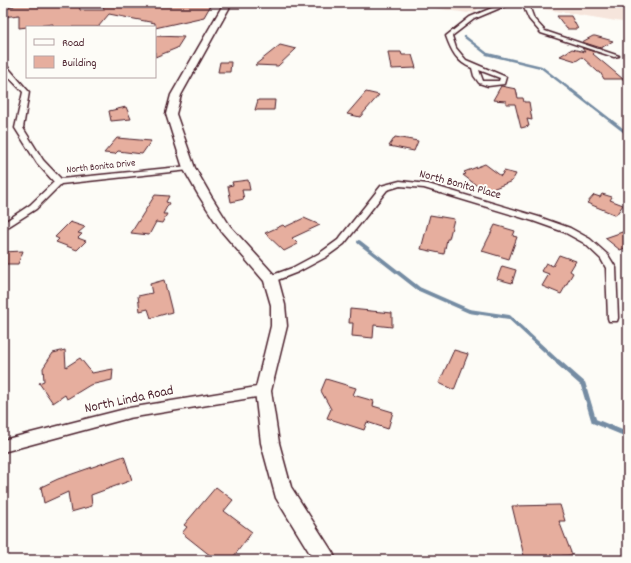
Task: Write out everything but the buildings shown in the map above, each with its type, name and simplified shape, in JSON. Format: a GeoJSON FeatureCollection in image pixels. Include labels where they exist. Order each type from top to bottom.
{"type":"FeatureCollection","features":[{"type":"Feature","properties":{"kind":"street"},"geometry":{"type":"LineString","coordinates":[[228,3],[176,95],[171,114],[189,168],[205,196],[226,229],[271,279],[278,305],[279,326],[264,391],[270,443],[283,491],[326,560]]}},
{"type":"Feature","properties":{"kind":"street"},"geometry":{"type":"LineString","coordinates":[[475,68],[461,60],[455,54],[449,36],[472,18],[509,3]]}},
{"type":"Feature","properties":{"kind":"street"},"geometry":{"type":"LineString","coordinates":[[525,3],[529,16],[536,26],[543,32],[616,56]]}},
{"type":"Feature","properties":{"kind":"street","name":"North Bonita Drive"},"geometry":{"type":"LineString","coordinates":[[3,65],[26,92],[19,128],[40,161],[59,182],[189,168]]}},
{"type":"Feature","properties":{"kind":"street"},"geometry":{"type":"LineString","coordinates":[[3,227],[33,207],[59,182]]}},
{"type":"Feature","properties":{"kind":"street","name":"North Bonita Place"},"geometry":{"type":"LineString","coordinates":[[271,279],[323,255],[341,242],[384,188],[400,183],[425,186],[536,219],[567,230],[587,241],[605,257],[611,268],[613,318]]}},
{"type":"Feature","properties":{"kind":"street","name":"North Linda Road"},"geometry":{"type":"LineString","coordinates":[[3,446],[129,413],[264,391]]}},
{"type":"Feature","properties":{"kind":"shaded area"},"geometry":{"type":"Polygon","coordinates":[[[420,3],[481,3],[475,13],[468,13],[434,8],[420,3]]]}},
{"type":"Feature","properties":{"kind":"shaded area"},"geometry":{"type":"Polygon","coordinates":[[[535,3],[628,3],[628,23],[532,7],[535,3]]]}},
{"type":"Feature","properties":{"kind":"waterway"},"geometry":{"type":"LineString","coordinates":[[465,37],[487,54],[541,67],[572,91]]}},
{"type":"Feature","properties":{"kind":"waterway"},"geometry":{"type":"LineString","coordinates":[[571,90],[628,134]]}},
{"type":"Feature","properties":{"kind":"waterway"},"geometry":{"type":"LineString","coordinates":[[359,242],[419,289],[469,311],[509,317],[559,363]]}},
{"type":"Feature","properties":{"kind":"waterway"},"geometry":{"type":"LineString","coordinates":[[558,362],[583,384],[594,421],[628,435]]}}]}
